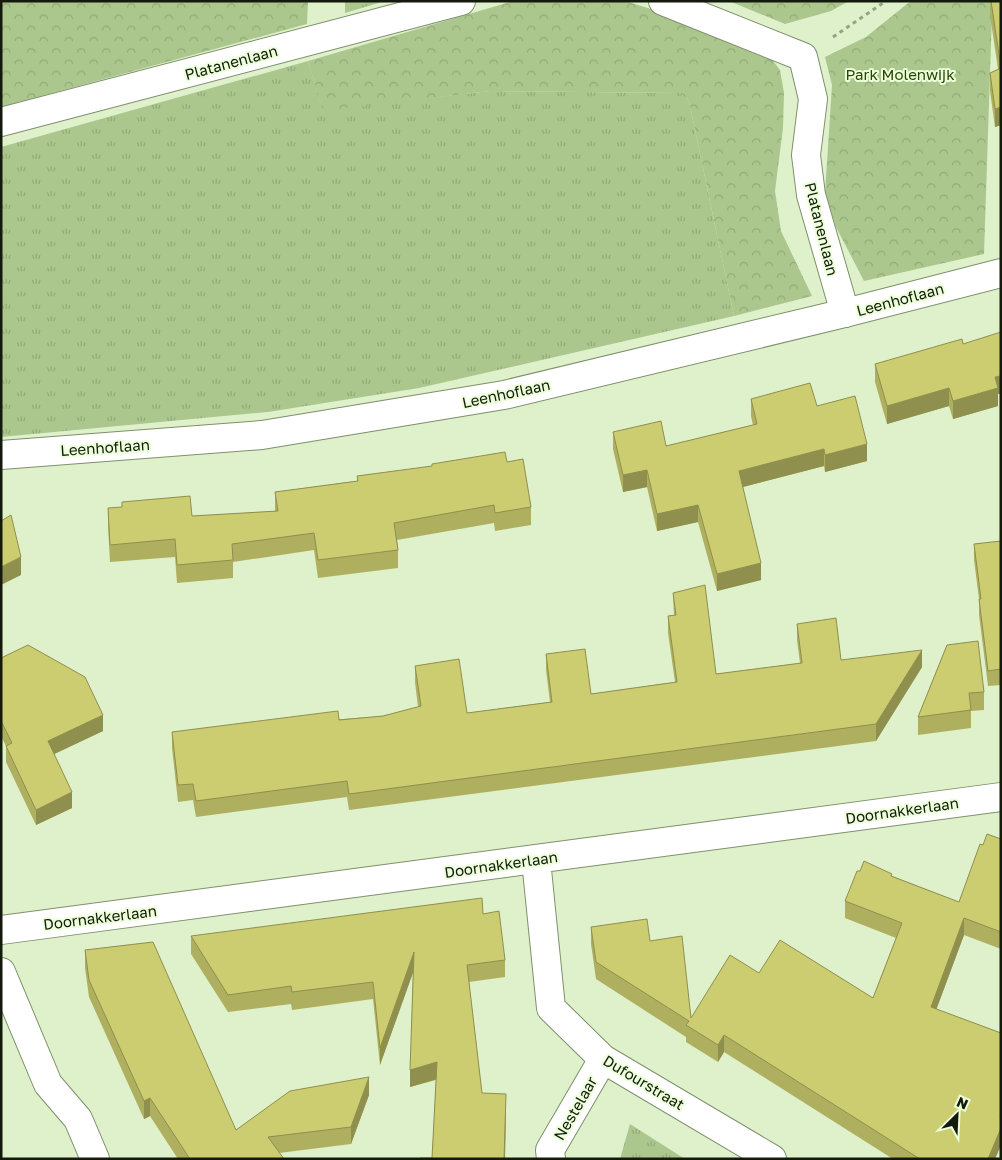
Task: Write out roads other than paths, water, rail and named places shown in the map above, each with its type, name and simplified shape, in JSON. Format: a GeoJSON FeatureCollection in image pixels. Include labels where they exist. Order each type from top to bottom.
{"type":"FeatureCollection","features":[{"type":"Feature","properties":{"kind":"street","name":"Platanenlaan"},"geometry":{"type":"LineString","coordinates":[[1,122],[461,1]]}},
{"type":"Feature","properties":{"kind":"street","name":"Platanenlaan"},"geometry":{"type":"LineString","coordinates":[[662,1],[803,57],[814,99],[806,155],[811,195],[845,313]]}},
{"type":"Feature","properties":{"kind":"street","name":"Leenhoflaan"},"geometry":{"type":"LineString","coordinates":[[1,455],[262,435],[504,395],[845,313],[1001,273]]}},
{"type":"Feature","properties":{"kind":"street","name":"Doornakkerlaan"},"geometry":{"type":"LineString","coordinates":[[1,930],[1001,797]]}},
{"type":"Feature","properties":{"kind":"street","name":"Dufourstraat"},"geometry":{"type":"LineString","coordinates":[[536,860],[551,1008],[603,1059],[772,1159]]}},
{"type":"Feature","properties":{"kind":"street"},"geometry":{"type":"LineString","coordinates":[[1,972],[48,1084],[78,1119],[95,1159]]}},
{"type":"Feature","properties":{"kind":"street","name":"Nestelaar"},"geometry":{"type":"LineString","coordinates":[[551,1159],[550,1150],[603,1059]]}},
{"type":"Feature","properties":{"kind":"park label","name":"Park Molenwijk"},"geometry":{"type":"Point","coordinates":[900,74]}}]}
